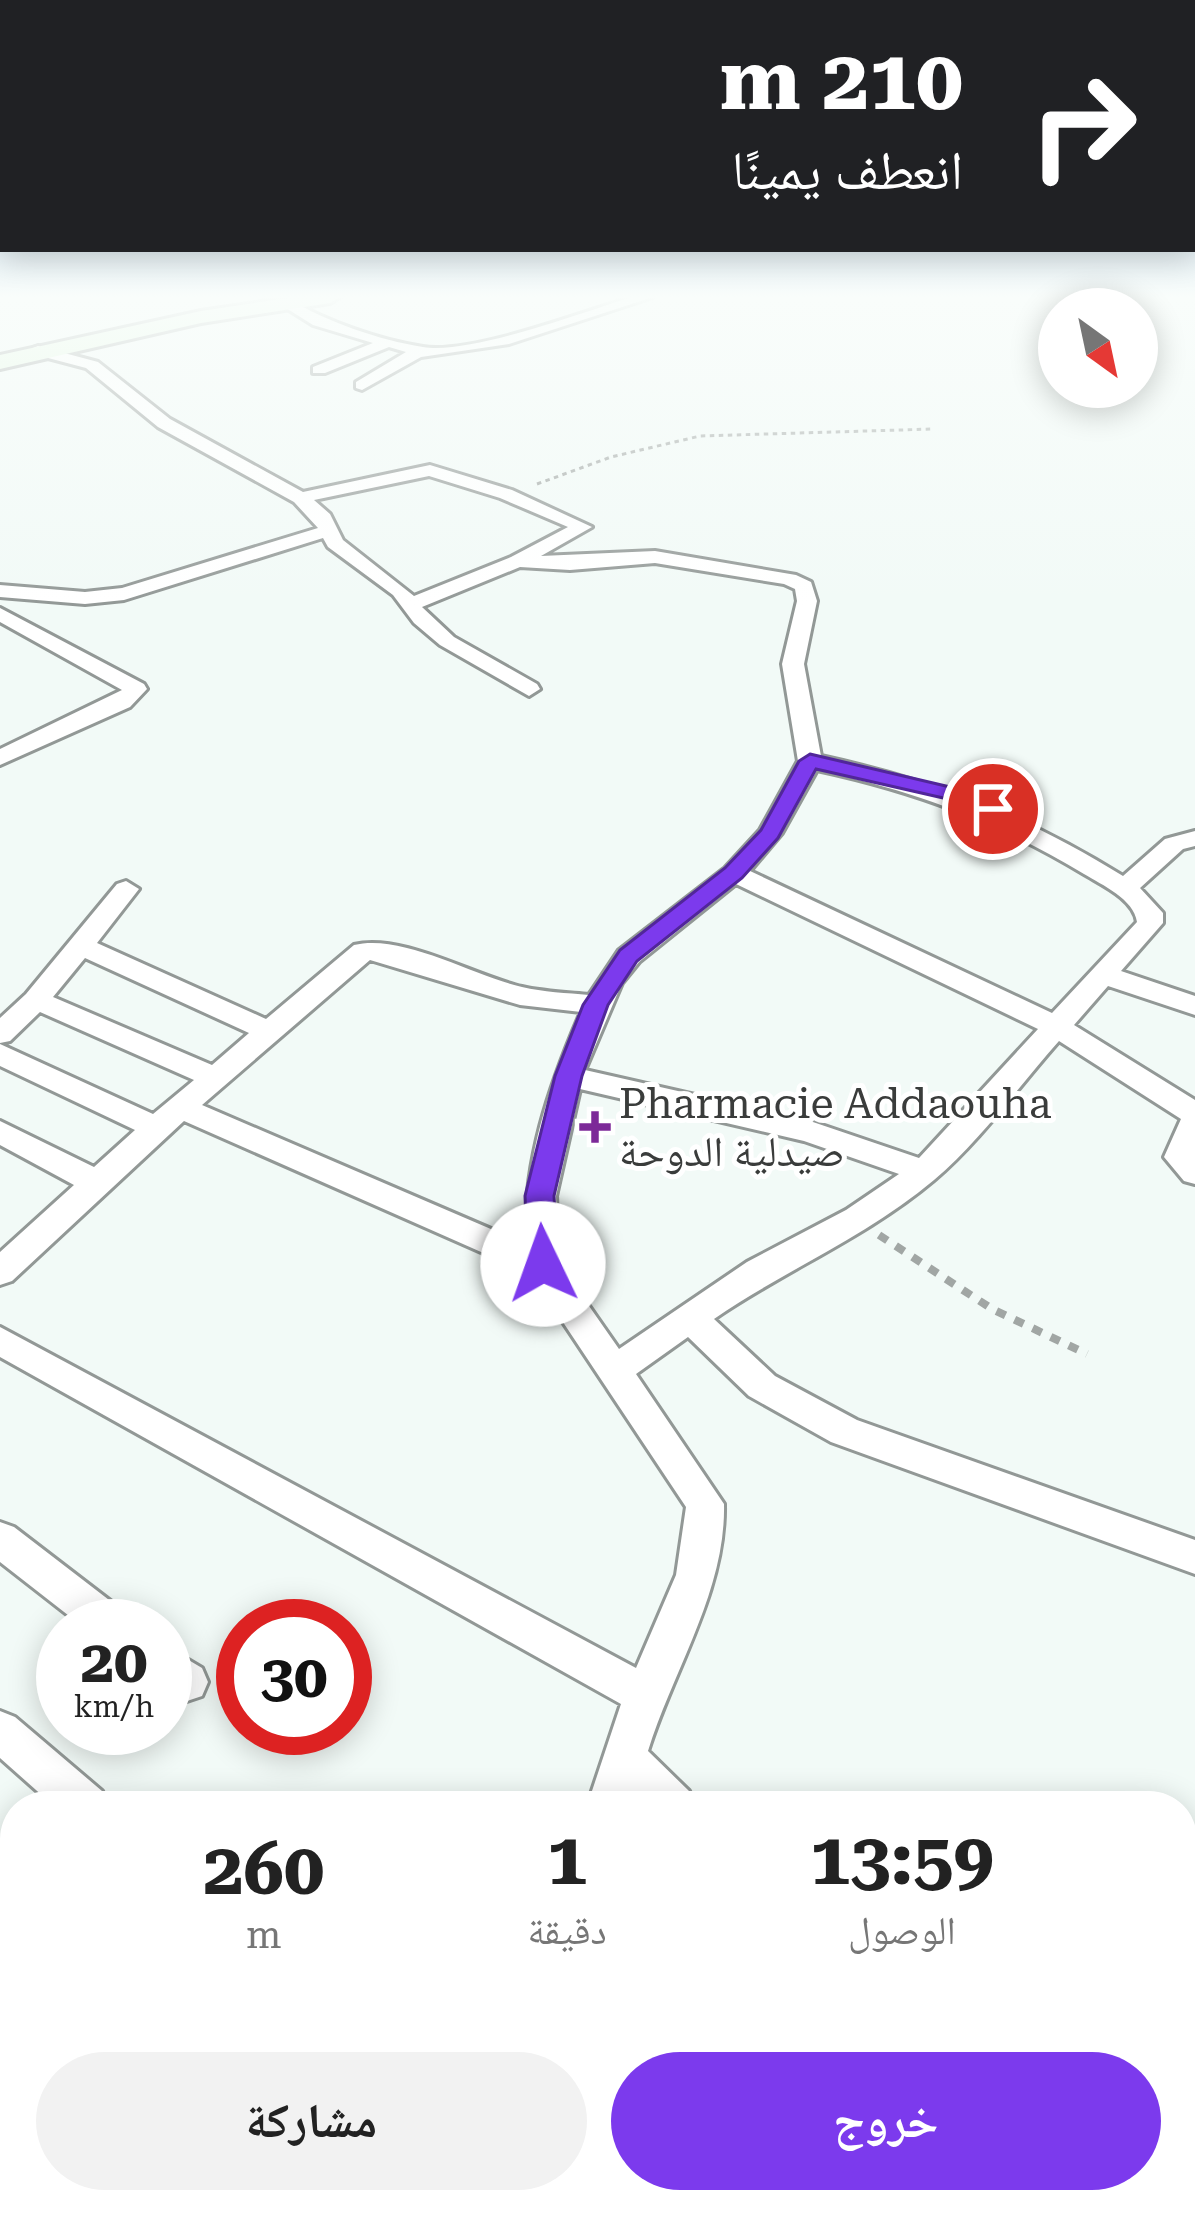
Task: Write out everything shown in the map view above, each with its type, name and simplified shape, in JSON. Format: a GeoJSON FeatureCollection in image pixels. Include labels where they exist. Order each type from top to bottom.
{"type":"FeatureCollection","features":[{"type":"Feature","properties":{"kind":"street"},"geometry":{"type":"LineString","coordinates":[[136,400],[164,423],[300,498],[323,518],[327,532],[447,641],[529,689]]}},
{"type":"Feature","properties":{"kind":"street"},"geometry":{"type":"LineString","coordinates":[[300,498],[423,470],[506,494],[584,530],[411,604]]}},
{"type":"Feature","properties":{"kind":"street"},"geometry":{"type":"LineString","coordinates":[[0,591],[85,598],[124,594],[327,532]]}},
{"type":"Feature","properties":{"kind":"street"},"geometry":{"type":"LineString","coordinates":[[518,561],[570,564],[655,557],[801,584],[807,601],[793,664],[810,761],[770,833],[734,873],[628,956],[596,1005],[568,1076],[540,1196],[543,1264],[705,1504],[707,1526],[699,1561],[645,1695],[615,1791]]}},
{"type":"Feature","properties":{"kind":"street"},"geometry":{"type":"LineString","coordinates":[[0,614],[136,689],[122,701],[0,758]]}},
{"type":"Feature","properties":{"kind":"street"},"geometry":{"type":"LineString","coordinates":[[614,1371],[759,1270],[857,1218],[925,1171],[1150,923],[1150,913],[1124,888],[993,809],[959,796],[810,761]]}},
{"type":"Feature","properties":{"kind":"street"},"geometry":{"type":"LineString","coordinates":[[1124,888],[1174,844],[1195,838]]}},
{"type":"Feature","properties":{"kind":"street"},"geometry":{"type":"LineString","coordinates":[[734,873],[1055,1026],[1195,1117],[1179,1156],[1195,1174]]}},
{"type":"Feature","properties":{"kind":"street"},"geometry":{"type":"LineString","coordinates":[[0,1034],[36,1000],[126,890]]}},
{"type":"Feature","properties":{"kind":"street"},"geometry":{"type":"LineString","coordinates":[[82,946],[268,1031]]}},
{"type":"Feature","properties":{"kind":"street"},"geometry":{"type":"LineString","coordinates":[[7,1254],[98,1183],[268,1031],[370,949],[520,996],[596,1005]]}},
{"type":"Feature","properties":{"kind":"street"},"geometry":{"type":"LineString","coordinates":[[1104,975],[1195,1006]]}},
{"type":"Feature","properties":{"kind":"street"},"geometry":{"type":"LineString","coordinates":[[36,1000],[218,1078]]}},
{"type":"Feature","properties":{"kind":"street"},"geometry":{"type":"LineString","coordinates":[[0,1054],[156,1128]]}},
{"type":"Feature","properties":{"kind":"street"},"geometry":{"type":"LineString","coordinates":[[568,1076],[810,1132],[925,1171]]}},
{"type":"Feature","properties":{"kind":"street"},"geometry":{"type":"LineString","coordinates":[[182,1108],[543,1264]]}},
{"type":"Feature","properties":{"kind":"street"},"geometry":{"type":"LineString","coordinates":[[0,1132],[98,1183]]}},
{"type":"Feature","properties":{"kind":"street"},"geometry":{"type":"LineString","coordinates":[[689,1317],[762,1386],[827,1423],[1195,1557]]}},
{"type":"Feature","properties":{"kind":"street"},"geometry":{"type":"LineString","coordinates":[[0,1341],[645,1695]]}},
{"type":"Feature","properties":{"kind":"street"},"geometry":{"type":"LineString","coordinates":[[0,1539],[77,1599]]}},
{"type":"Feature","properties":{"kind":"street"},"geometry":{"type":"LineString","coordinates":[[0,1731],[70,1791]]}},
{"type":"Feature","properties":{"kind":"street"},"geometry":{"type":"LineString","coordinates":[[626,1760],[658,1791]]}},
{"type":"Feature","properties":{"kind":"path"},"geometry":{"type":"LineString","coordinates":[[506,494],[611,457],[700,436],[933,429]]}},
{"type":"Feature","properties":{"kind":"path"},"geometry":{"type":"LineString","coordinates":[[857,1218],[992,1309],[1087,1354]]}},
{"type":"Feature","properties":{"kind":"place","name":"Pharmacie Addaouha صيدلية الدوحة"},"geometry":{"type":"Point","coordinates":[595,1127]}},
{"type":"Feature","properties":{"kind":"route"},"geometry":{"type":"LineString","coordinates":[[543,1264],[540,1196],[568,1076],[596,1005],[628,956],[734,873],[770,833],[810,761],[959,796],[993,809]]}}]}
